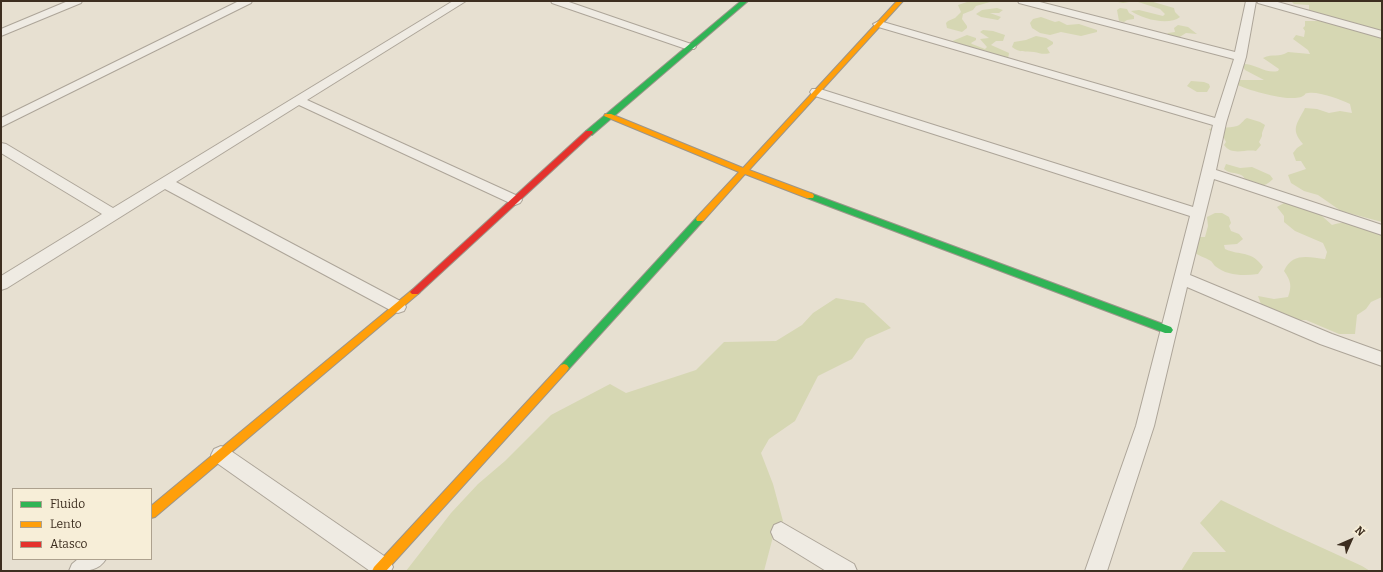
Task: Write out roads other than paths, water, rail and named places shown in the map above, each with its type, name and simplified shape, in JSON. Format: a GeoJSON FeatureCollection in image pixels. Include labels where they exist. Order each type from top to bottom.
{"type":"FeatureCollection","features":[{"type":"Feature","properties":{"kind":"street"},"geometry":{"type":"LineString","coordinates":[[1,33],[77,1]]}},
{"type":"Feature","properties":{"kind":"street"},"geometry":{"type":"LineString","coordinates":[[1,123],[247,1]]}},
{"type":"Feature","properties":{"kind":"street"},"geometry":{"type":"LineString","coordinates":[[1,284],[461,1]]}},
{"type":"Feature","properties":{"kind":"street"},"geometry":{"type":"LineString","coordinates":[[556,1],[690,47]]}},
{"type":"Feature","properties":{"kind":"street"},"geometry":{"type":"LineString","coordinates":[[152,511],[398,307],[608,116],[745,1]]}},
{"type":"Feature","properties":{"kind":"street"},"geometry":{"type":"LineString","coordinates":[[221,455],[380,569],[900,1]]}},
{"type":"Feature","properties":{"kind":"street"},"geometry":{"type":"LineString","coordinates":[[1023,1],[1240,57]]}},
{"type":"Feature","properties":{"kind":"street"},"geometry":{"type":"LineString","coordinates":[[1096,571],[1145,426],[1168,330],[1199,214],[1220,123],[1240,57],[1251,1]]}},
{"type":"Feature","properties":{"kind":"street"},"geometry":{"type":"LineString","coordinates":[[1262,1],[1382,35]]}},
{"type":"Feature","properties":{"kind":"street"},"geometry":{"type":"LineString","coordinates":[[879,24],[1220,123]]}},
{"type":"Feature","properties":{"kind":"street"},"geometry":{"type":"LineString","coordinates":[[816,92],[1199,214]]}},
{"type":"Feature","properties":{"kind":"street"},"geometry":{"type":"LineString","coordinates":[[298,100],[515,200]]}},
{"type":"Feature","properties":{"kind":"street"},"geometry":{"type":"LineString","coordinates":[[608,116],[744,171],[1168,330]]}},
{"type":"Feature","properties":{"kind":"street"},"geometry":{"type":"LineString","coordinates":[[1,147],[114,215]]}},
{"type":"Feature","properties":{"kind":"street"},"geometry":{"type":"LineString","coordinates":[[1209,172],[1382,230]]}},
{"type":"Feature","properties":{"kind":"street"},"geometry":{"type":"LineString","coordinates":[[166,183],[398,307]]}},
{"type":"Feature","properties":{"kind":"street"},"geometry":{"type":"LineString","coordinates":[[1182,278],[1326,339],[1382,359]]}},
{"type":"Feature","properties":{"kind":"street"},"geometry":{"type":"LineString","coordinates":[[782,532],[846,571]]}},
{"type":"Feature","properties":{"kind":"street"},"geometry":{"type":"LineString","coordinates":[[80,571],[94,560]]}}]}
